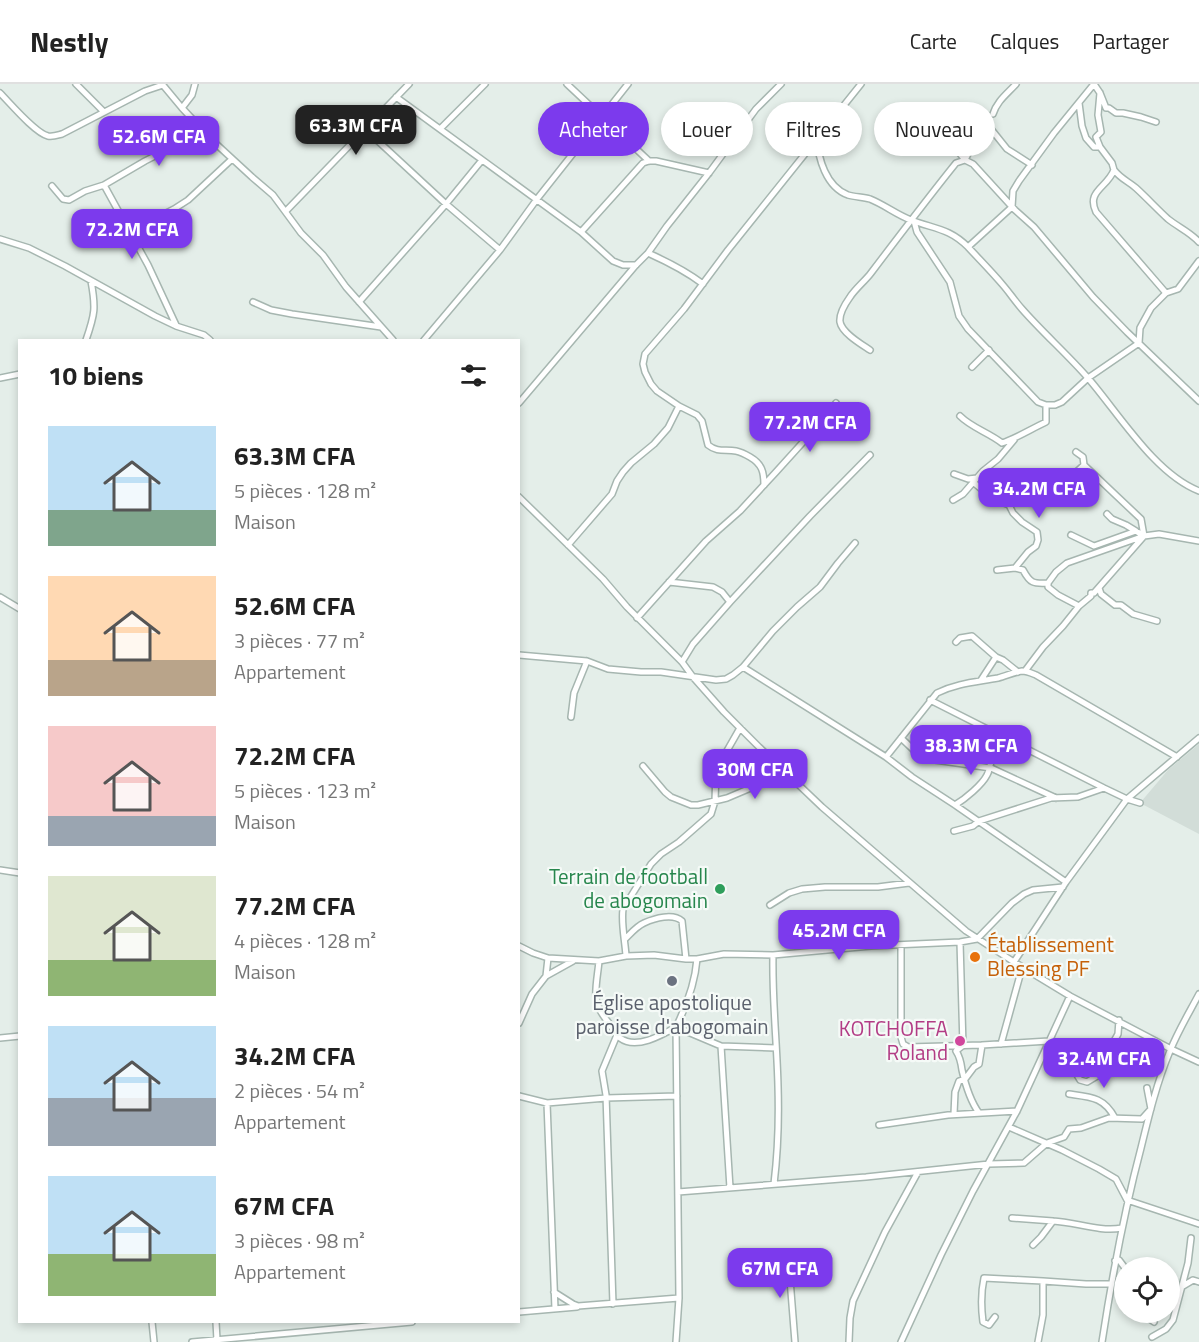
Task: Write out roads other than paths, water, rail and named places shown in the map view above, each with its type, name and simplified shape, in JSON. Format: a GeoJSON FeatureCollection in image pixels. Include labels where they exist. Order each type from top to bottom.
{"type":"FeatureCollection","features":[{"type":"Feature","properties":{"kind":"street"},"geometry":{"type":"LineString","coordinates":[[76,84],[104,112]]}},
{"type":"Feature","properties":{"kind":"street"},"geometry":{"type":"LineString","coordinates":[[0,93],[42,133],[54,136],[162,84],[204,131],[273,195],[301,233],[323,255],[359,303],[392,339]]}},
{"type":"Feature","properties":{"kind":"street"},"geometry":{"type":"LineString","coordinates":[[182,108],[192,95],[195,84]]}},
{"type":"Feature","properties":{"kind":"street"},"geometry":{"type":"LineString","coordinates":[[286,211],[409,84]]}},
{"type":"Feature","properties":{"kind":"street"},"geometry":{"type":"LineString","coordinates":[[440,129],[486,84]]}},
{"type":"Feature","properties":{"kind":"street"},"geometry":{"type":"LineString","coordinates":[[567,84],[586,102]]}},
{"type":"Feature","properties":{"kind":"street"},"geometry":{"type":"LineString","coordinates":[[613,102],[628,84]]}},
{"type":"Feature","properties":{"kind":"street"},"geometry":{"type":"LineString","coordinates":[[520,402],[648,253],[756,109],[781,84]]}},
{"type":"Feature","properties":{"kind":"street"},"geometry":{"type":"LineString","coordinates":[[846,102],[861,84]]}},
{"type":"Feature","properties":{"kind":"street"},"geometry":{"type":"LineString","coordinates":[[995,109],[1016,84]]}},
{"type":"Feature","properties":{"kind":"street"},"geometry":{"type":"LineString","coordinates":[[968,247],[1012,207],[1013,191],[1054,133],[1094,84],[1106,108],[1116,113],[1156,122]]}},
{"type":"Feature","properties":{"kind":"street"},"geometry":{"type":"LineString","coordinates":[[1100,93],[1098,115],[1101,132],[1096,137],[1114,170],[1120,178],[1129,182],[1169,220],[1199,242]]}},
{"type":"Feature","properties":{"kind":"street"},"geometry":{"type":"LineString","coordinates":[[396,97],[581,232],[613,261],[623,265],[636,265]]}},
{"type":"Feature","properties":{"kind":"street"},"geometry":{"type":"LineString","coordinates":[[1079,103],[1086,138],[1094,147],[1100,147]]}},
{"type":"Feature","properties":{"kind":"street"},"geometry":{"type":"LineString","coordinates":[[365,129],[500,250]]}},
{"type":"Feature","properties":{"kind":"street"},"geometry":{"type":"LineString","coordinates":[[52,186],[66,200],[104,185],[204,131]]}},
{"type":"Feature","properties":{"kind":"street"},"geometry":{"type":"LineString","coordinates":[[995,134],[1007,149],[1032,165]]}},
{"type":"Feature","properties":{"kind":"street"},"geometry":{"type":"LineString","coordinates":[[425,339],[500,250],[570,156]]}},
{"type":"Feature","properties":{"kind":"street"},"geometry":{"type":"LineString","coordinates":[[644,156],[649,161]]}},
{"type":"Feature","properties":{"kind":"street"},"geometry":{"type":"LineString","coordinates":[[764,486],[762,467],[755,460],[739,451],[720,451],[708,446],[702,421],[697,415],[657,391],[645,372],[645,354],[684,309],[803,156]]}},
{"type":"Feature","properties":{"kind":"street"},"geometry":{"type":"LineString","coordinates":[[819,156],[833,184],[839,190],[849,195],[870,199],[912,221],[941,229],[958,237],[1021,308],[1088,378],[1122,422],[1166,470],[1189,487],[1199,491]]}},
{"type":"Feature","properties":{"kind":"street"},"geometry":{"type":"LineString","coordinates":[[962,156],[973,164],[1012,207],[1034,227],[1093,297],[1198,398]]}},
{"type":"Feature","properties":{"kind":"street"},"geometry":{"type":"LineString","coordinates":[[870,350],[852,338],[841,326],[839,319],[844,308],[956,163],[965,160],[967,156]]}},
{"type":"Feature","properties":{"kind":"street"},"geometry":{"type":"LineString","coordinates":[[129,232],[188,200],[232,159]]}},
{"type":"Feature","properties":{"kind":"street"},"geometry":{"type":"LineString","coordinates":[[359,303],[482,160]]}},
{"type":"Feature","properties":{"kind":"street"},"geometry":{"type":"LineString","coordinates":[[581,232],[643,163],[656,161],[709,173]]}},
{"type":"Feature","properties":{"kind":"street"},"geometry":{"type":"LineString","coordinates":[[1114,170],[1108,181],[1095,193],[1093,201],[1096,212],[1166,292]]}},
{"type":"Feature","properties":{"kind":"street"},"geometry":{"type":"LineString","coordinates":[[104,185],[148,265],[176,326]]}},
{"type":"Feature","properties":{"kind":"street"},"geometry":{"type":"LineString","coordinates":[[1000,194],[1013,191]]}},
{"type":"Feature","properties":{"kind":"street"},"geometry":{"type":"LineString","coordinates":[[912,221],[916,232],[950,282],[958,316],[1038,402],[1046,405],[1062,402],[1088,378],[1139,343]]}},
{"type":"Feature","properties":{"kind":"street"},"geometry":{"type":"LineString","coordinates":[[0,239],[29,248],[176,326],[204,334],[209,339]]}},
{"type":"Feature","properties":{"kind":"street"},"geometry":{"type":"LineString","coordinates":[[648,253],[672,264],[703,284]]}},
{"type":"Feature","properties":{"kind":"street"},"geometry":{"type":"LineString","coordinates":[[1139,343],[1140,328],[1151,308],[1166,292],[1178,289],[1199,261]]}},
{"type":"Feature","properties":{"kind":"street"},"geometry":{"type":"LineString","coordinates":[[86,339],[95,308],[91,281]]}},
{"type":"Feature","properties":{"kind":"street"},"geometry":{"type":"LineString","coordinates":[[253,303],[271,310],[382,328]]}},
{"type":"Feature","properties":{"kind":"street"},"geometry":{"type":"LineString","coordinates":[[972,367],[989,350]]}},
{"type":"Feature","properties":{"kind":"street"},"geometry":{"type":"LineString","coordinates":[[0,378],[18,375]]}},
{"type":"Feature","properties":{"kind":"street"},"geometry":{"type":"LineString","coordinates":[[638,618],[705,541],[740,511],[764,486],[836,403]]}},
{"type":"Feature","properties":{"kind":"street"},"geometry":{"type":"LineString","coordinates":[[953,500],[963,494],[1015,439],[1046,422],[1046,405]]}},
{"type":"Feature","properties":{"kind":"street"},"geometry":{"type":"LineString","coordinates":[[568,545],[612,494],[623,472],[668,428],[679,406]]}},
{"type":"Feature","properties":{"kind":"street"},"geometry":{"type":"LineString","coordinates":[[960,416],[968,424],[1002,443],[1015,439]]}},
{"type":"Feature","properties":{"kind":"street"},"geometry":{"type":"LineString","coordinates":[[1076,452],[1083,457],[1084,465],[1141,519],[1144,536]]}},
{"type":"Feature","properties":{"kind":"street"},"geometry":{"type":"LineString","coordinates":[[682,662],[693,645],[730,602],[870,455]]}},
{"type":"Feature","properties":{"kind":"street"},"geometry":{"type":"LineString","coordinates":[[1041,492],[1053,493],[1084,465]]}},
{"type":"Feature","properties":{"kind":"street"},"geometry":{"type":"LineString","coordinates":[[954,474],[975,480],[998,503],[1009,505],[1022,522],[1037,532],[1036,546],[1015,568]]}},
{"type":"Feature","properties":{"kind":"street"},"geometry":{"type":"LineString","coordinates":[[520,498],[603,579],[682,662],[740,728],[822,807],[909,884],[977,939],[1022,968],[1070,996],[1199,1062]]}},
{"type":"Feature","properties":{"kind":"street"},"geometry":{"type":"LineString","coordinates":[[1107,514],[1144,536]]}},
{"type":"Feature","properties":{"kind":"street"},"geometry":{"type":"LineString","coordinates":[[1071,535],[1094,546],[1136,531]]}},
{"type":"Feature","properties":{"kind":"street"},"geometry":{"type":"LineString","coordinates":[[997,570],[1015,568],[1023,570],[1028,580],[1035,584],[1048,583],[1067,562],[1144,536],[1159,534],[1199,541]]}},
{"type":"Feature","properties":{"kind":"street"},"geometry":{"type":"LineString","coordinates":[[1026,671],[1043,647],[1079,606],[1091,596],[1091,593],[1095,593],[1144,536]]}},
{"type":"Feature","properties":{"kind":"street"},"geometry":{"type":"LineString","coordinates":[[520,655],[587,661],[608,669],[661,672],[716,680],[726,679],[743,667],[773,631],[820,587],[855,543]]}},
{"type":"Feature","properties":{"kind":"street"},"geometry":{"type":"LineString","coordinates":[[669,582],[713,587],[722,592],[730,602]]}},
{"type":"Feature","properties":{"kind":"street"},"geometry":{"type":"LineString","coordinates":[[1048,583],[1048,587],[1058,595],[1079,606]]}},
{"type":"Feature","properties":{"kind":"street"},"geometry":{"type":"LineString","coordinates":[[1099,588],[1101,594],[1115,605],[1121,605],[1133,614],[1157,621]]}},
{"type":"Feature","properties":{"kind":"street"},"geometry":{"type":"LineString","coordinates":[[0,597],[18,608]]}},
{"type":"Feature","properties":{"kind":"street"},"geometry":{"type":"LineString","coordinates":[[956,642],[960,638],[972,636],[1018,672]]}},
{"type":"Feature","properties":{"kind":"street"},"geometry":{"type":"LineString","coordinates":[[981,680],[996,657]]}},
{"type":"Feature","properties":{"kind":"street"},"geometry":{"type":"LineString","coordinates":[[571,717],[574,693],[587,661]]}},
{"type":"Feature","properties":{"kind":"street"},"geometry":{"type":"LineString","coordinates":[[743,667],[886,757],[979,821],[1064,885]]}},
{"type":"Feature","properties":{"kind":"street"},"geometry":{"type":"LineString","coordinates":[[886,757],[937,693],[967,682],[1026,671],[1177,757]]}},
{"type":"Feature","properties":{"kind":"street"},"geometry":{"type":"LineString","coordinates":[[930,700],[1104,788],[1140,803]]}},
{"type":"Feature","properties":{"kind":"street"},"geometry":{"type":"LineString","coordinates":[[626,956],[623,909],[651,864],[711,814],[715,801],[716,770],[740,728]]}},
{"type":"Feature","properties":{"kind":"street"},"geometry":{"type":"LineString","coordinates":[[901,738],[918,754],[928,759],[988,767],[1056,798]]}},
{"type":"Feature","properties":{"kind":"street"},"geometry":{"type":"LineString","coordinates":[[1014,962],[1064,885],[1127,799],[1199,738]]}},
{"type":"Feature","properties":{"kind":"street"},"geometry":{"type":"LineString","coordinates":[[955,805],[964,800],[985,778],[994,757],[1010,740]]}},
{"type":"Feature","properties":{"kind":"street"},"geometry":{"type":"LineString","coordinates":[[643,766],[660,788],[691,805],[737,795],[786,773]]}},
{"type":"Feature","properties":{"kind":"street"},"geometry":{"type":"LineString","coordinates":[[954,831],[1045,800],[1078,797],[1104,788]]}},
{"type":"Feature","properties":{"kind":"street"},"geometry":{"type":"LineString","coordinates":[[0,870],[18,873]]}},
{"type":"Feature","properties":{"kind":"street"},"geometry":{"type":"LineString","coordinates":[[770,905],[789,893],[802,889],[909,884]]}},
{"type":"Feature","properties":{"kind":"street"},"geometry":{"type":"LineString","coordinates":[[520,946],[548,958],[599,961],[626,956],[697,959],[724,954],[773,956],[871,946],[960,942],[977,939],[1024,894],[1033,890],[1064,885]]}},
{"type":"Feature","properties":{"kind":"street"},"geometry":{"type":"LineString","coordinates":[[625,939],[643,923],[671,916],[679,918],[682,921],[686,959]]}},
{"type":"Feature","properties":{"kind":"street"},"geometry":{"type":"LineString","coordinates":[[960,942],[963,1046]]}},
{"type":"Feature","properties":{"kind":"street"},"geometry":{"type":"LineString","coordinates":[[901,945],[901,1037],[903,1044],[908,1047],[963,1046],[1049,1041]]}},
{"type":"Feature","properties":{"kind":"street"},"geometry":{"type":"LineString","coordinates":[[773,956],[778,1088],[778,1138],[774,1184]]}},
{"type":"Feature","properties":{"kind":"street"},"geometry":{"type":"LineString","coordinates":[[546,976],[548,958]]}},
{"type":"Feature","properties":{"kind":"street"},"geometry":{"type":"LineString","coordinates":[[676,1342],[679,1298],[676,1028],[691,994],[697,959]]}},
{"type":"Feature","properties":{"kind":"street"},"geometry":{"type":"LineString","coordinates":[[522,1009],[546,976],[574,960]]}},
{"type":"Feature","properties":{"kind":"street"},"geometry":{"type":"LineString","coordinates":[[599,961],[597,1003],[617,1035],[625,1041],[650,1041],[676,1028],[721,1046],[776,1048]]}},
{"type":"Feature","properties":{"kind":"street"},"geometry":{"type":"LineString","coordinates":[[1001,1044],[1022,968]]}},
{"type":"Feature","properties":{"kind":"street"},"geometry":{"type":"LineString","coordinates":[[1116,1257],[1127,1200],[1160,1077],[1171,1048],[1199,994]]}},
{"type":"Feature","properties":{"kind":"street"},"geometry":{"type":"LineString","coordinates":[[901,1342],[973,1191],[1017,1111],[1070,996]]}},
{"type":"Feature","properties":{"kind":"street"},"geometry":{"type":"LineString","coordinates":[[1074,1070],[1080,1080],[1087,1082],[1097,1076],[1118,1034],[1119,1020]]}},
{"type":"Feature","properties":{"kind":"street"},"geometry":{"type":"LineString","coordinates":[[613,1304],[606,1098],[602,1071],[617,1035]]}},
{"type":"Feature","properties":{"kind":"street"},"geometry":{"type":"LineString","coordinates":[[0,1038],[18,1036]]}},
{"type":"Feature","properties":{"kind":"street"},"geometry":{"type":"LineString","coordinates":[[954,1114],[955,1092],[959,1081],[965,1079],[979,1064],[982,1045]]}},
{"type":"Feature","properties":{"kind":"street"},"geometry":{"type":"LineString","coordinates":[[721,1046],[730,1188]]}},
{"type":"Feature","properties":{"kind":"street"},"geometry":{"type":"LineString","coordinates":[[963,1046],[956,1051],[973,1104],[979,1113]]}},
{"type":"Feature","properties":{"kind":"street"},"geometry":{"type":"LineString","coordinates":[[1147,1088],[1151,1108]]}},
{"type":"Feature","properties":{"kind":"street"},"geometry":{"type":"LineString","coordinates":[[1069,1094],[1101,1100],[1110,1108],[1115,1118]]}},
{"type":"Feature","properties":{"kind":"street"},"geometry":{"type":"LineString","coordinates":[[520,1096],[547,1103],[606,1098],[677,1096]]}},
{"type":"Feature","properties":{"kind":"street"},"geometry":{"type":"LineString","coordinates":[[547,1103],[555,1308]]}},
{"type":"Feature","properties":{"kind":"street"},"geometry":{"type":"LineString","coordinates":[[678,1192],[1024,1162],[1047,1143],[1064,1137],[1069,1129],[1081,1128],[1109,1118],[1142,1119],[1151,1108]]}},
{"type":"Feature","properties":{"kind":"street"},"geometry":{"type":"LineString","coordinates":[[879,1125],[954,1114],[1017,1111]]}},
{"type":"Feature","properties":{"kind":"street"},"geometry":{"type":"LineString","coordinates":[[1009,1127],[1089,1163],[1116,1179],[1127,1200],[1199,1224]]}},
{"type":"Feature","properties":{"kind":"street"},"geometry":{"type":"LineString","coordinates":[[849,1342],[853,1301],[885,1232],[918,1172]]}},
{"type":"Feature","properties":{"kind":"street"},"geometry":{"type":"LineString","coordinates":[[1012,1218],[1065,1222],[1109,1230],[1122,1228]]}},
{"type":"Feature","properties":{"kind":"street"},"geometry":{"type":"LineString","coordinates":[[1033,1245],[1053,1221]]}},
{"type":"Feature","properties":{"kind":"street"},"geometry":{"type":"LineString","coordinates":[[1152,1337],[1166,1329],[1173,1320],[1183,1286],[1191,1238]]}},
{"type":"Feature","properties":{"kind":"street"},"geometry":{"type":"LineString","coordinates":[[788,1254],[795,1342]]}},
{"type":"Feature","properties":{"kind":"street"},"geometry":{"type":"LineString","coordinates":[[1102,1342],[1114,1267]]}},
{"type":"Feature","properties":{"kind":"street"},"geometry":{"type":"LineString","coordinates":[[995,1317],[989,1325],[983,1322],[984,1278],[1111,1284]]}},
{"type":"Feature","properties":{"kind":"street"},"geometry":{"type":"LineString","coordinates":[[1183,1286],[1193,1280],[1199,1282]]}},
{"type":"Feature","properties":{"kind":"street"},"geometry":{"type":"LineString","coordinates":[[1038,1342],[1043,1315],[1043,1281]]}},
{"type":"Feature","properties":{"kind":"street"},"geometry":{"type":"LineString","coordinates":[[554,1292],[578,1306]]}},
{"type":"Feature","properties":{"kind":"street"},"geometry":{"type":"LineString","coordinates":[[520,1312],[679,1298]]}},
{"type":"Feature","properties":{"kind":"street"},"geometry":{"type":"LineString","coordinates":[[152,1323],[154,1342]]}},
{"type":"Feature","properties":{"kind":"street"},"geometry":{"type":"LineString","coordinates":[[216,1323],[218,1340]]}},
{"type":"Feature","properties":{"kind":"street"},"geometry":{"type":"LineString","coordinates":[[326,1323],[327,1329]]}},
{"type":"Feature","properties":{"kind":"street"},"geometry":{"type":"LineString","coordinates":[[192,1342],[400,1323]]}},
{"type":"Feature","properties":{"kind":"place","name":"Terrain de football de abogomain"},"geometry":{"type":"Point","coordinates":[720,889]}},
{"type":"Feature","properties":{"kind":"place","name":"Établissement Blessing PF"},"geometry":{"type":"Point","coordinates":[975,957]}},
{"type":"Feature","properties":{"kind":"place","name":"Église apostolique paroisse d'abogomain"},"geometry":{"type":"Point","coordinates":[672,981]}},
{"type":"Feature","properties":{"kind":"place","name":"KOTCHOFFA Roland"},"geometry":{"type":"Point","coordinates":[960,1041]}}]}
